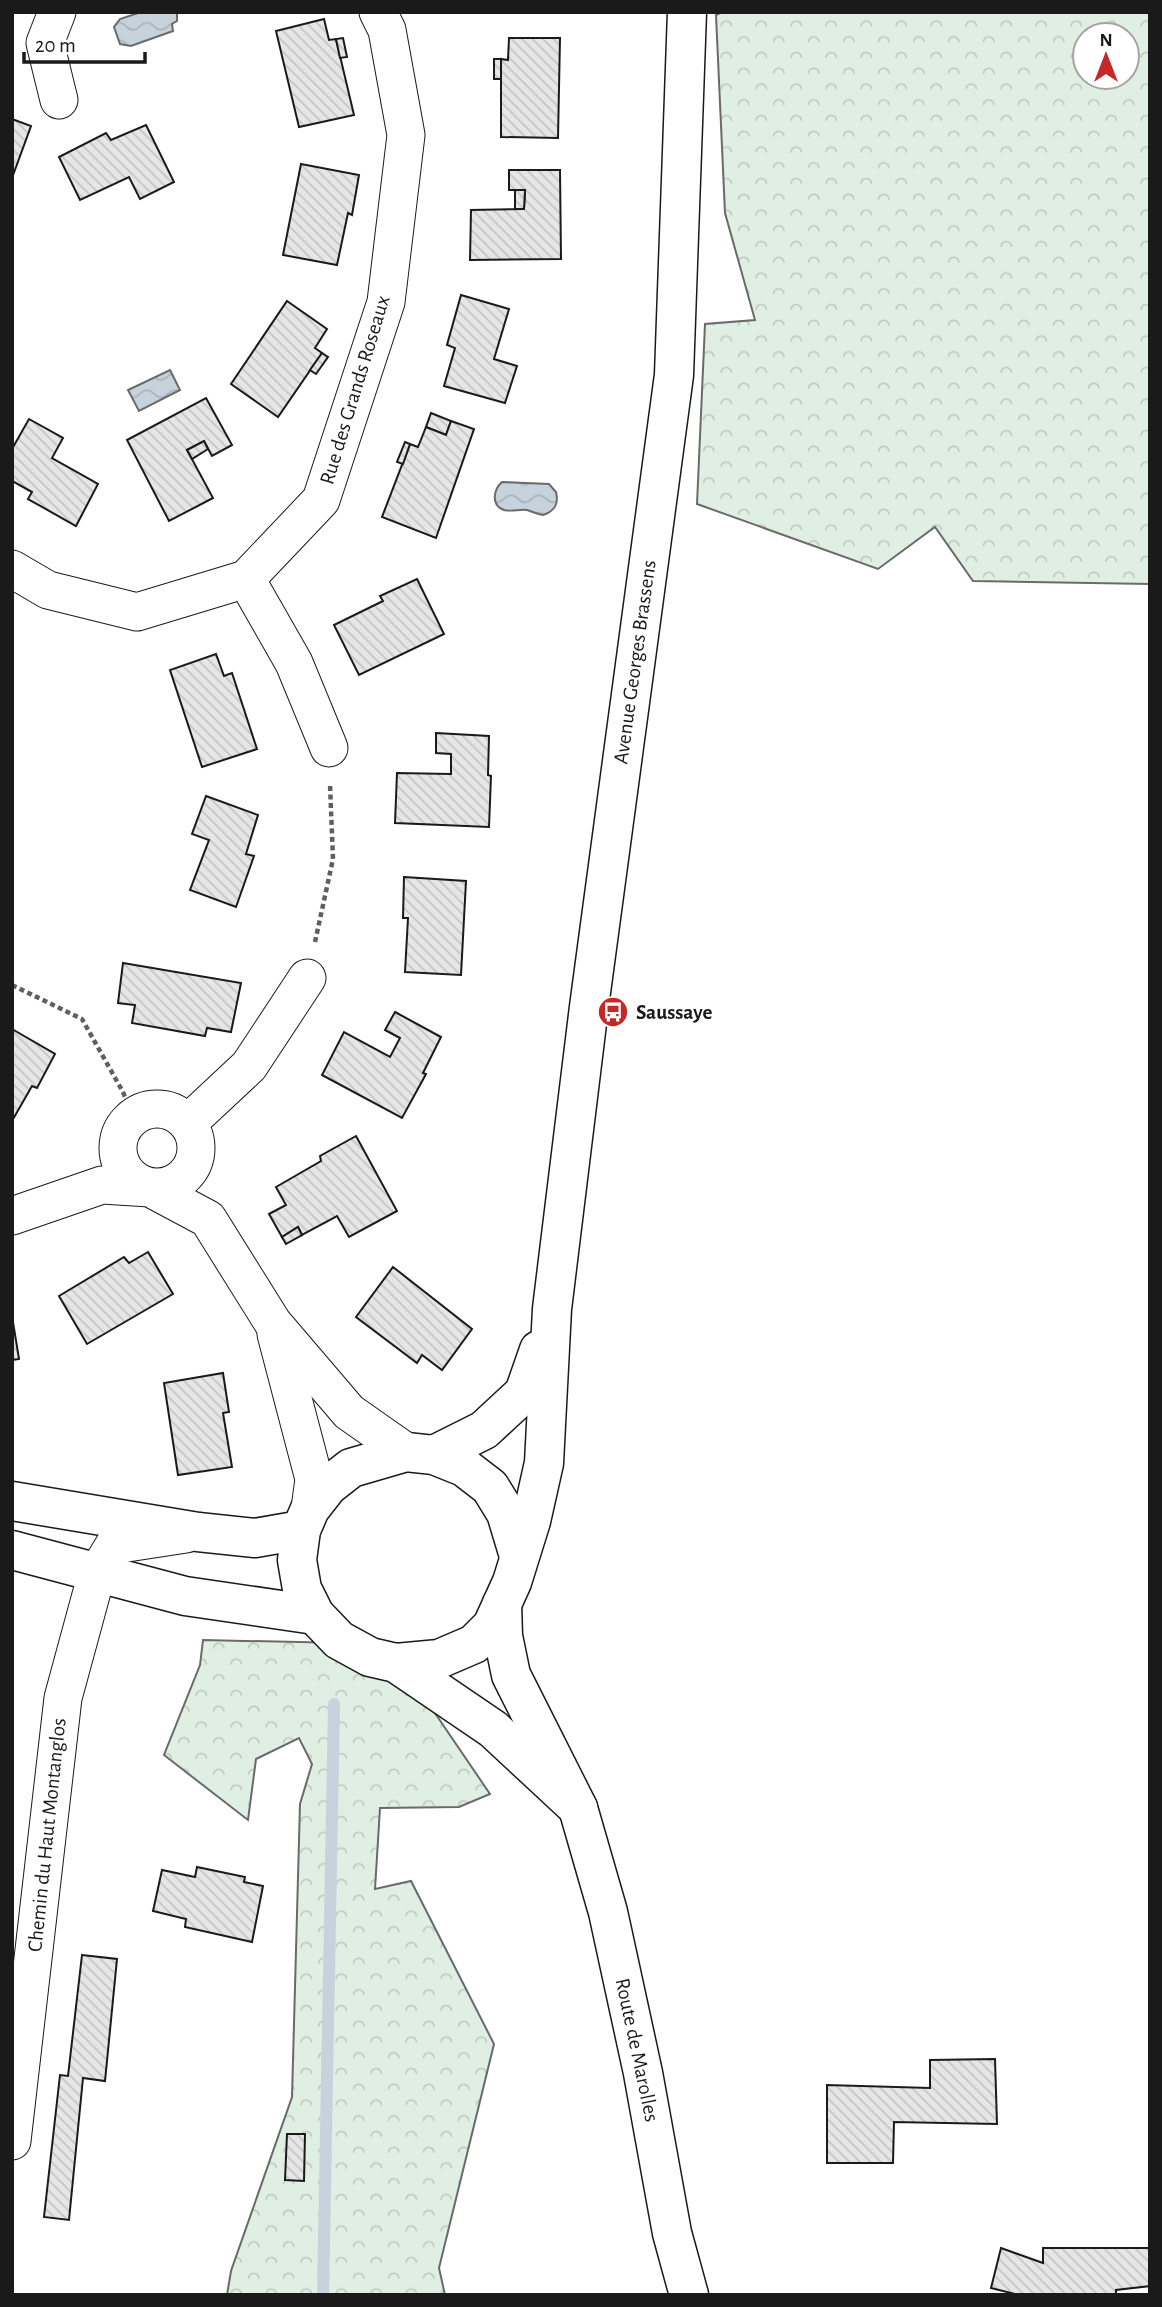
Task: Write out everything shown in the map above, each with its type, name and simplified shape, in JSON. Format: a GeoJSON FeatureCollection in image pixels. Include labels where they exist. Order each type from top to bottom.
{"type":"FeatureCollection","features":[{"type":"Feature","properties":{"kind":"street"},"geometry":{"type":"LineString","coordinates":[[57,12],[45,43],[60,100]]}},
{"type":"Feature","properties":{"kind":"street","name":"Rue des Grands Roseaux"},"geometry":{"type":"LineString","coordinates":[[12,569],[48,590],[137,612],[246,579],[321,500],[386,302],[406,135],[387,30],[378,12]]}},
{"type":"Feature","properties":{"kind":"street","name":"Avenue Georges Brassens"},"geometry":{"type":"LineString","coordinates":[[519,1556],[531,1521],[544,1463],[552,1309],[589,1007],[674,375],[687,12]]}},
{"type":"Feature","properties":{"kind":"street"},"geometry":{"type":"LineString","coordinates":[[246,579],[294,663],[328,748]]}},
{"type":"Feature","properties":{"kind":"street"},"geometry":{"type":"LineString","coordinates":[[188,1124],[249,1066],[307,978]]}},
{"type":"Feature","properties":{"kind":"street"},"geometry":{"type":"LineString","coordinates":[[152,1109],[165,1110],[188,1124],[194,1134],[196,1146],[190,1170],[181,1179],[170,1185],[146,1186],[126,1171],[119,1159],[118,1146],[121,1133],[133,1118],[152,1109]]}},
{"type":"Feature","properties":{"kind":"street"},"geometry":{"type":"LineString","coordinates":[[12,1216],[102,1185],[150,1188],[208,1219],[273,1323],[349,1412],[420,1453],[464,1467],[490,1487],[506,1513],[519,1556],[512,1582],[492,1626],[474,1644],[439,1659],[396,1663],[370,1657],[339,1640],[315,1615],[302,1589],[297,1560],[314,1479],[273,1323]]}},
{"type":"Feature","properties":{"kind":"street","name":"Avenue Georges Brassens"},"geometry":{"type":"LineString","coordinates":[[420,1453],[484,1430],[524,1393],[552,1309]]}},
{"type":"Feature","properties":{"kind":"street"},"geometry":{"type":"LineString","coordinates":[[12,1501],[198,1532],[255,1538],[305,1520],[328,1486],[351,1468],[420,1453]]}},
{"type":"Feature","properties":{"kind":"street","name":"Chemin du Haut Montanglos"},"geometry":{"type":"LineString","coordinates":[[12,2141],[63,1698],[97,1573],[114,1545],[198,1532]]}},
{"type":"Feature","properties":{"kind":"street"},"geometry":{"type":"LineString","coordinates":[[12,1550],[185,1596],[315,1615]]}},
{"type":"Feature","properties":{"kind":"street","name":"Route de Marolles"},"geometry":{"type":"LineString","coordinates":[[502,1604],[503,1636],[511,1675],[578,1808],[608,1912],[643,2073],[672,2233],[689,2295]]}},
{"type":"Feature","properties":{"kind":"street"},"geometry":{"type":"LineString","coordinates":[[396,1663],[494,1729],[578,1808]]}},
{"type":"Feature","properties":{"kind":"path"},"geometry":{"type":"LineString","coordinates":[[307,978],[332,859],[328,748]]}},
{"type":"Feature","properties":{"kind":"path"},"geometry":{"type":"LineString","coordinates":[[12,985],[82,1019],[123,1092],[133,1118]]}},
{"type":"Feature","properties":{"kind":"green space"},"geometry":{"type":"Polygon","coordinates":[[[722,12],[1150,12],[1150,584],[973,581],[935,527],[878,569],[697,504],[705,324],[755,320],[725,213],[716,15],[722,12]]]}},
{"type":"Feature","properties":{"kind":"green space"},"geometry":{"type":"Polygon","coordinates":[[[203,1640],[388,1644],[490,1794],[459,1807],[380,1808],[375,1889],[411,1881],[494,2044],[439,2268],[445,2295],[227,2295],[231,2271],[292,2097],[300,1804],[312,1764],[299,1738],[256,1759],[248,1820],[164,1755],[200,1665],[203,1640]]]}},
{"type":"Feature","properties":{"kind":"water"},"geometry":{"type":"Polygon","coordinates":[[[141,12],[177,12],[177,21],[172,24],[173,31],[131,46],[120,44],[114,27],[120,19],[141,12]]]}},
{"type":"Feature","properties":{"kind":"water"},"geometry":{"type":"Polygon","coordinates":[[[170,370],[180,390],[139,411],[128,390],[170,370]]]}},
{"type":"Feature","properties":{"kind":"water"},"geometry":{"type":"Polygon","coordinates":[[[502,482],[549,484],[556,492],[555,506],[543,515],[527,510],[504,510],[495,501],[497,489],[502,482]]]}},
{"type":"Feature","properties":{"kind":"building"},"geometry":{"type":"Polygon","coordinates":[[[324,19],[329,40],[336,39],[354,115],[299,127],[276,31],[324,19]]]}},
{"type":"Feature","properties":{"kind":"building"},"geometry":{"type":"Polygon","coordinates":[[[343,38],[347,57],[340,58],[336,39],[343,38]]]}},
{"type":"Feature","properties":{"kind":"building"},"geometry":{"type":"Polygon","coordinates":[[[509,38],[560,38],[558,138],[501,137],[501,59],[508,60],[509,38]]]}},
{"type":"Feature","properties":{"kind":"building"},"geometry":{"type":"Polygon","coordinates":[[[494,59],[501,59],[501,79],[494,79],[494,59]]]}},
{"type":"Feature","properties":{"kind":"building"},"geometry":{"type":"Polygon","coordinates":[[[12,119],[31,126],[12,178],[12,119]]]}},
{"type":"Feature","properties":{"kind":"building"},"geometry":{"type":"Polygon","coordinates":[[[146,125],[174,182],[140,199],[129,177],[80,200],[59,157],[106,133],[111,140],[146,125]]]}},
{"type":"Feature","properties":{"kind":"building"},"geometry":{"type":"Polygon","coordinates":[[[301,164],[359,175],[352,215],[348,213],[337,265],[283,255],[301,164]]]}},
{"type":"Feature","properties":{"kind":"building"},"geometry":{"type":"Polygon","coordinates":[[[509,170],[560,170],[561,259],[470,260],[471,210],[524,209],[525,190],[509,190],[509,170]]]}},
{"type":"Feature","properties":{"kind":"building"},"geometry":{"type":"Polygon","coordinates":[[[515,190],[525,190],[524,209],[515,209],[515,190]]]}},
{"type":"Feature","properties":{"kind":"building"},"geometry":{"type":"Polygon","coordinates":[[[461,295],[509,309],[494,359],[517,366],[505,403],[444,386],[455,348],[447,345],[461,295]]]}},
{"type":"Feature","properties":{"kind":"building"},"geometry":{"type":"Polygon","coordinates":[[[287,301],[327,329],[315,348],[322,353],[278,417],[231,384],[287,301]]]}},
{"type":"Feature","properties":{"kind":"building"},"geometry":{"type":"Polygon","coordinates":[[[322,353],[328,357],[316,374],[310,370],[322,353]]]}},
{"type":"Feature","properties":{"kind":"building"},"geometry":{"type":"Polygon","coordinates":[[[206,398],[232,445],[212,456],[204,441],[187,450],[213,498],[169,521],[127,440],[206,398]]]}},
{"type":"Feature","properties":{"kind":"building"},"geometry":{"type":"Polygon","coordinates":[[[431,413],[451,421],[446,435],[426,427],[431,413]]]}},
{"type":"Feature","properties":{"kind":"building"},"geometry":{"type":"Polygon","coordinates":[[[29,419],[63,438],[52,458],[98,484],[76,526],[28,499],[32,492],[12,481],[12,449],[29,419]]]}},
{"type":"Feature","properties":{"kind":"building"},"geometry":{"type":"Polygon","coordinates":[[[451,421],[474,429],[436,538],[382,517],[410,444],[418,447],[426,427],[446,435],[451,421]]]}},
{"type":"Feature","properties":{"kind":"building"},"geometry":{"type":"Polygon","coordinates":[[[204,441],[208,449],[192,459],[187,450],[204,441]]]}},
{"type":"Feature","properties":{"kind":"building"},"geometry":{"type":"Polygon","coordinates":[[[405,442],[410,444],[403,464],[397,462],[405,442]]]}},
{"type":"Feature","properties":{"kind":"building"},"geometry":{"type":"Polygon","coordinates":[[[417,579],[444,634],[359,675],[334,625],[383,601],[380,596],[417,579]]]}},
{"type":"Feature","properties":{"kind":"building"},"geometry":{"type":"Polygon","coordinates":[[[216,654],[224,676],[232,673],[257,749],[202,767],[170,670],[216,654]]]}},
{"type":"Feature","properties":{"kind":"building"},"geometry":{"type":"Polygon","coordinates":[[[436,733],[489,736],[489,827],[395,823],[397,773],[451,774],[451,754],[436,753],[436,733]]]}},
{"type":"Feature","properties":{"kind":"building"},"geometry":{"type":"Polygon","coordinates":[[[206,796],[258,815],[246,854],[254,856],[236,907],[190,890],[209,840],[192,834],[206,796]]]}},
{"type":"Feature","properties":{"kind":"building"},"geometry":{"type":"Polygon","coordinates":[[[404,877],[466,881],[461,975],[405,972],[408,918],[403,918],[404,877]]]}},
{"type":"Feature","properties":{"kind":"building"},"geometry":{"type":"Polygon","coordinates":[[[123,963],[241,983],[231,1032],[207,1028],[205,1036],[132,1023],[135,1005],[118,1003],[123,963]]]}},
{"type":"Feature","properties":{"kind":"building"},"geometry":{"type":"Polygon","coordinates":[[[395,1012],[441,1037],[423,1073],[426,1074],[402,1118],[322,1075],[344,1032],[390,1057],[400,1038],[385,1030],[395,1012]]]}},
{"type":"Feature","properties":{"kind":"building"},"geometry":{"type":"Polygon","coordinates":[[[12,1029],[55,1054],[37,1088],[32,1086],[12,1121],[12,1029]]]}},
{"type":"Feature","properties":{"kind":"building"},"geometry":{"type":"Polygon","coordinates":[[[356,1136],[397,1211],[349,1237],[337,1216],[302,1235],[298,1227],[282,1237],[269,1214],[286,1205],[276,1187],[321,1161],[320,1156],[356,1136]]]}},
{"type":"Feature","properties":{"kind":"building"},"geometry":{"type":"Polygon","coordinates":[[[298,1227],[302,1235],[286,1244],[282,1237],[298,1227]]]}},
{"type":"Feature","properties":{"kind":"building"},"geometry":{"type":"Polygon","coordinates":[[[148,1252],[173,1294],[87,1344],[59,1296],[124,1257],[129,1263],[148,1252]]]}},
{"type":"Feature","properties":{"kind":"building"},"geometry":{"type":"Polygon","coordinates":[[[393,1267],[472,1329],[442,1370],[422,1355],[417,1363],[356,1317],[393,1267]]]}},
{"type":"Feature","properties":{"kind":"building"},"geometry":{"type":"Polygon","coordinates":[[[12,1316],[19,1359],[12,1360],[12,1316]]]}},
{"type":"Feature","properties":{"kind":"building"},"geometry":{"type":"Polygon","coordinates":[[[223,1373],[229,1412],[223,1413],[232,1467],[178,1475],[164,1383],[223,1373]]]}},
{"type":"Feature","properties":{"kind":"building"},"geometry":{"type":"Polygon","coordinates":[[[197,1867],[245,1877],[244,1882],[263,1886],[252,1942],[185,1927],[186,1919],[153,1911],[162,1870],[195,1877],[197,1867]]]}},
{"type":"Feature","properties":{"kind":"building"},"geometry":{"type":"Polygon","coordinates":[[[82,1955],[117,1959],[105,2081],[83,2078],[69,2220],[44,2217],[60,2075],[68,2076],[82,1955]]]}},
{"type":"Feature","properties":{"kind":"building"},"geometry":{"type":"Polygon","coordinates":[[[995,2059],[997,2124],[894,2122],[893,2163],[827,2163],[827,2085],[930,2088],[930,2060],[995,2059]]]}},
{"type":"Feature","properties":{"kind":"building"},"geometry":{"type":"Polygon","coordinates":[[[287,2134],[305,2134],[304,2181],[285,2180],[287,2134]]]}},
{"type":"Feature","properties":{"kind":"building"},"geometry":{"type":"Polygon","coordinates":[[[1001,2248],[1043,2263],[1043,2248],[1150,2248],[1150,2286],[1116,2290],[1116,2295],[1019,2295],[991,2288],[1001,2248]]]}},
{"type":"Feature","properties":{"kind":"waterway"},"geometry":{"type":"LineString","coordinates":[[323,2295],[334,1704]]}},
{"type":"Feature","properties":{"kind":"place","name":"Saussaye"},"geometry":{"type":"Point","coordinates":[613,1012]}}]}
